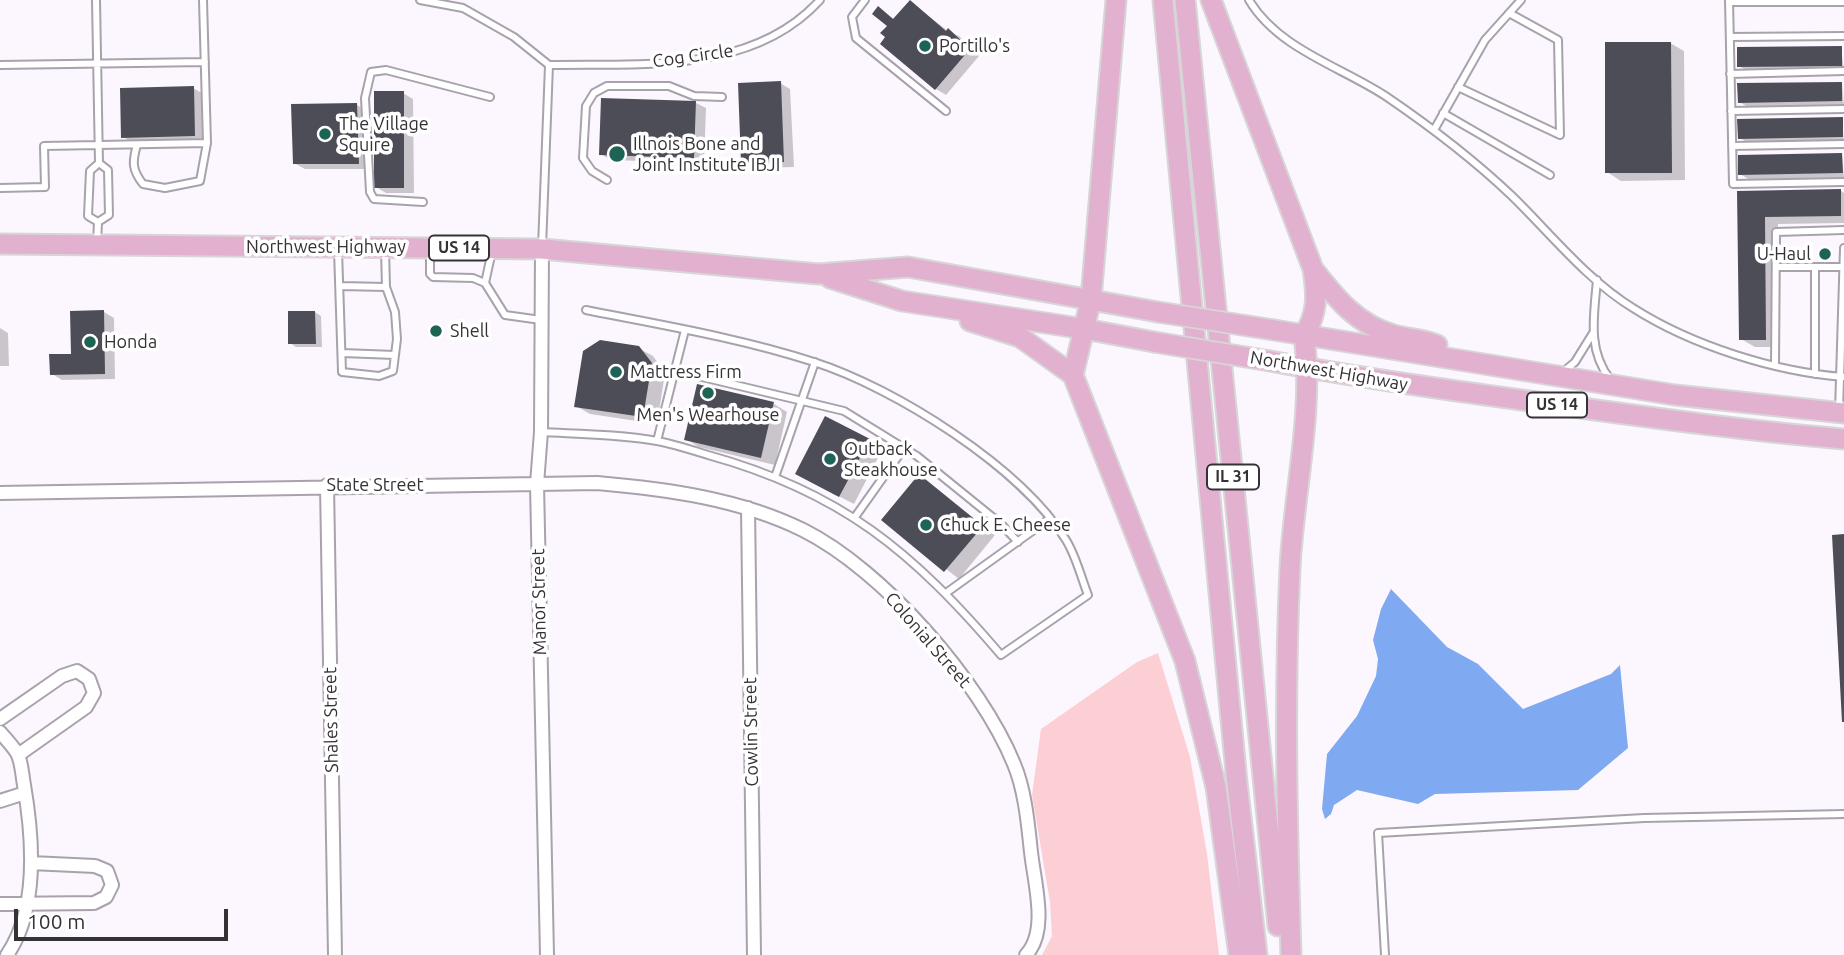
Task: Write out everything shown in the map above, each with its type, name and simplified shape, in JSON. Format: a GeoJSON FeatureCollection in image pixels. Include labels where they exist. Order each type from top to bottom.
{"type":"FeatureCollection","features":[{"type":"Feature","properties":{"kind":"main road"},"geometry":{"type":"LineString","coordinates":[[1116,0],[1091,299],[1073,375],[1185,661],[1216,787],[1239,955]]}},
{"type":"Feature","properties":{"kind":"main road","name":"IL 31"},"geometry":{"type":"LineString","coordinates":[[1163,0],[1237,783],[1257,955]]}},
{"type":"Feature","properties":{"kind":"main road","name":"IL 31"},"geometry":{"type":"LineString","coordinates":[[1185,0],[1281,955]]}},
{"type":"Feature","properties":{"kind":"main road"},"geometry":{"type":"LineString","coordinates":[[1211,0],[1312,269],[1316,309],[1304,335],[1308,368],[1290,565],[1287,709],[1291,955]]}},
{"type":"Feature","properties":{"kind":"main road","name":"Northwest Highway"},"geometry":{"type":"LineString","coordinates":[[0,244],[542,249],[819,274],[908,267],[1158,312],[1558,377],[1721,401],[1842,413]]}},
{"type":"Feature","properties":{"kind":"main road"},"geometry":{"type":"LineString","coordinates":[[1312,269],[1341,304],[1364,322],[1391,334],[1431,342],[1491,365]]}},
{"type":"Feature","properties":{"kind":"main road","name":"Northwest Highway"},"geometry":{"type":"LineString","coordinates":[[819,274],[902,301],[1085,329],[1308,368],[1730,429],[1844,439]]}},
{"type":"Feature","properties":{"kind":"main road"},"geometry":{"type":"LineString","coordinates":[[902,301],[1020,337],[1073,375]]}},
{"type":"Feature","properties":{"kind":"street","name":"Manor Street"},"geometry":{"type":"LineString","coordinates":[[542,249],[541,432],[537,484],[547,955]]}},
{"type":"Feature","properties":{"kind":"street","name":"State Street"},"geometry":{"type":"LineString","coordinates":[[0,492],[597,483],[651,487],[748,508]]}},
{"type":"Feature","properties":{"kind":"street","name":"Shales Street"},"geometry":{"type":"LineString","coordinates":[[327,485],[335,955]]}},
{"type":"Feature","properties":{"kind":"street","name":"Colonial Street"},"geometry":{"type":"LineString","coordinates":[[748,508],[804,530],[852,561],[884,590],[960,671],[984,708],[1015,765],[1028,823],[1038,922],[1032,948],[1026,955]]}},
{"type":"Feature","properties":{"kind":"street","name":"Cowlin Street"},"geometry":{"type":"LineString","coordinates":[[748,508],[754,955]]}},
{"type":"Feature","properties":{"kind":"street"},"geometry":{"type":"LineString","coordinates":[[0,719],[62,676],[77,671],[89,679],[94,693],[86,707],[18,755]]}},
{"type":"Feature","properties":{"kind":"street"},"geometry":{"type":"LineString","coordinates":[[0,732],[18,755],[32,863],[26,902],[14,945],[7,955]]}},
{"type":"Feature","properties":{"kind":"street"},"geometry":{"type":"LineString","coordinates":[[0,801],[25,793]]}},
{"type":"Feature","properties":{"kind":"street"},"geometry":{"type":"LineString","coordinates":[[0,904],[94,903],[106,897],[112,885],[107,871],[95,866],[32,863]]}},
{"type":"Feature","properties":{"kind":"lane"},"geometry":{"type":"LineString","coordinates":[[96,0],[99,163],[90,171],[88,216],[98,222]]}},
{"type":"Feature","properties":{"kind":"lane"},"geometry":{"type":"LineString","coordinates":[[137,145],[132,163],[135,174],[143,184],[165,188],[200,181],[207,143],[203,0]]}},
{"type":"Feature","properties":{"kind":"lane"},"geometry":{"type":"LineString","coordinates":[[420,0],[463,8],[514,37],[549,65],[542,249]]}},
{"type":"Feature","properties":{"kind":"lane","name":"Cog Circle"},"geometry":{"type":"LineString","coordinates":[[549,65],[657,63],[730,54],[775,37],[801,21],[820,0]]}},
{"type":"Feature","properties":{"kind":"lane"},"geometry":{"type":"LineString","coordinates":[[865,0],[852,17],[856,38],[946,111]]}},
{"type":"Feature","properties":{"kind":"lane"},"geometry":{"type":"LineString","coordinates":[[1249,0],[1269,25],[1295,44],[1383,95],[1434,130],[1509,193],[1597,280],[1632,308],[1721,350],[1815,374],[1843,377]]}},
{"type":"Feature","properties":{"kind":"lane"},"geometry":{"type":"LineString","coordinates":[[1434,130],[1485,40],[1521,0]]}},
{"type":"Feature","properties":{"kind":"lane"},"geometry":{"type":"LineString","coordinates":[[1844,2],[1729,1],[1733,184],[1844,182]]}},
{"type":"Feature","properties":{"kind":"lane"},"geometry":{"type":"LineString","coordinates":[[1458,87],[1560,135],[1559,40],[1509,13]]}},
{"type":"Feature","properties":{"kind":"lane"},"geometry":{"type":"LineString","coordinates":[[1730,37],[1844,36]]}},
{"type":"Feature","properties":{"kind":"lane"},"geometry":{"type":"LineString","coordinates":[[0,65],[205,62]]}},
{"type":"Feature","properties":{"kind":"lane"},"geometry":{"type":"LineString","coordinates":[[424,202],[374,199],[370,192],[365,98],[371,72],[386,70],[490,97]]}},
{"type":"Feature","properties":{"kind":"lane"},"geometry":{"type":"LineString","coordinates":[[1730,74],[1844,71]]}},
{"type":"Feature","properties":{"kind":"lane"},"geometry":{"type":"LineString","coordinates":[[607,180],[592,171],[583,158],[586,106],[594,93],[607,86],[668,86],[694,96],[722,97]]}},
{"type":"Feature","properties":{"kind":"lane"},"geometry":{"type":"LineString","coordinates":[[1731,111],[1844,109]]}},
{"type":"Feature","properties":{"kind":"lane"},"geometry":{"type":"LineString","coordinates":[[1443,113],[1550,175]]}},
{"type":"Feature","properties":{"kind":"lane"},"geometry":{"type":"LineString","coordinates":[[0,188],[45,187],[44,146],[207,143]]}},
{"type":"Feature","properties":{"kind":"lane"},"geometry":{"type":"LineString","coordinates":[[1732,146],[1844,144]]}},
{"type":"Feature","properties":{"kind":"lane"},"geometry":{"type":"LineString","coordinates":[[98,222],[109,215],[108,170],[99,163]]}},
{"type":"Feature","properties":{"kind":"lane"},"geometry":{"type":"LineString","coordinates":[[97,245],[98,222]]}},
{"type":"Feature","properties":{"kind":"lane"},"geometry":{"type":"LineString","coordinates":[[1775,364],[1776,232],[1844,230]]}},
{"type":"Feature","properties":{"kind":"lane"},"geometry":{"type":"LineString","coordinates":[[338,247],[342,372],[379,376],[393,370],[395,355],[396,312],[386,287],[386,247]]}},
{"type":"Feature","properties":{"kind":"lane"},"geometry":{"type":"LineString","coordinates":[[430,248],[430,274],[433,277],[473,278],[485,283],[505,315],[541,320]]}},
{"type":"Feature","properties":{"kind":"lane"},"geometry":{"type":"LineString","coordinates":[[1842,413],[1844,248]]}},
{"type":"Feature","properties":{"kind":"lane"},"geometry":{"type":"LineString","coordinates":[[485,283],[493,249]]}},
{"type":"Feature","properties":{"kind":"lane"},"geometry":{"type":"LineString","coordinates":[[1776,267],[1844,267]]}},
{"type":"Feature","properties":{"kind":"lane"},"geometry":{"type":"LineString","coordinates":[[1815,267],[1815,374]]}},
{"type":"Feature","properties":{"kind":"lane"},"geometry":{"type":"LineString","coordinates":[[1597,280],[1593,333],[1602,368],[1616,386]]}},
{"type":"Feature","properties":{"kind":"lane"},"geometry":{"type":"LineString","coordinates":[[340,286],[386,287]]}},
{"type":"Feature","properties":{"kind":"lane"},"geometry":{"type":"LineString","coordinates":[[541,432],[657,441],[741,464],[775,477],[855,517],[875,530],[946,593],[1001,654],[1088,594],[1067,541],[1049,520],[995,463],[942,427],[873,388],[815,362],[685,330],[586,310]]}},
{"type":"Feature","properties":{"kind":"lane"},"geometry":{"type":"LineString","coordinates":[[657,441],[677,371],[685,330]]}},
{"type":"Feature","properties":{"kind":"lane"},"geometry":{"type":"LineString","coordinates":[[1558,377],[1575,362],[1593,333]]}},
{"type":"Feature","properties":{"kind":"lane"},"geometry":{"type":"LineString","coordinates":[[342,353],[395,355]]}},
{"type":"Feature","properties":{"kind":"lane"},"geometry":{"type":"LineString","coordinates":[[775,477],[815,362]]}},
{"type":"Feature","properties":{"kind":"lane"},"geometry":{"type":"LineString","coordinates":[[677,371],[844,411],[904,448],[1001,524],[1018,542]]}},
{"type":"Feature","properties":{"kind":"lane"},"geometry":{"type":"LineString","coordinates":[[855,517],[904,448]]}},
{"type":"Feature","properties":{"kind":"lane"},"geometry":{"type":"LineString","coordinates":[[946,593],[1049,520]]}},
{"type":"Feature","properties":{"kind":"lane"},"geometry":{"type":"LineString","coordinates":[[1385,955],[1378,833],[1644,818],[1844,814]]}},
{"type":"Feature","properties":{"kind":"shaded area"},"geometry":{"type":"Polygon","coordinates":[[[1158,653],[1190,757],[1207,854],[1219,955],[1042,955],[1052,936],[1050,902],[1032,795],[1041,729],[1137,662],[1158,653]]]}},
{"type":"Feature","properties":{"kind":"water"},"geometry":{"type":"Polygon","coordinates":[[[1391,589],[1447,647],[1478,664],[1523,709],[1611,674],[1620,665],[1628,748],[1578,790],[1435,794],[1418,804],[1357,790],[1334,805],[1331,814],[1325,819],[1322,809],[1327,754],[1357,716],[1376,676],[1378,659],[1373,640],[1381,609],[1391,589]]]}},
{"type":"Feature","properties":{"kind":"building","name":"Portillo's"},"geometry":{"type":"Polygon","coordinates":[[[910,0],[946,31],[948,28],[970,49],[935,90],[880,44],[885,37],[880,33],[887,26],[872,14],[878,6],[893,19],[910,0]]]}},
{"type":"Feature","properties":{"kind":"building"},"geometry":{"type":"Polygon","coordinates":[[[1605,42],[1671,42],[1672,173],[1605,173],[1605,42]]]}},
{"type":"Feature","properties":{"kind":"building"},"geometry":{"type":"Polygon","coordinates":[[[1842,46],[1842,66],[1737,67],[1737,47],[1842,46]]]}},
{"type":"Feature","properties":{"kind":"building"},"geometry":{"type":"Polygon","coordinates":[[[781,81],[784,162],[741,163],[738,83],[781,81]]]}},
{"type":"Feature","properties":{"kind":"building"},"geometry":{"type":"Polygon","coordinates":[[[1842,82],[1842,101],[1738,103],[1737,83],[1842,82]]]}},
{"type":"Feature","properties":{"kind":"building"},"geometry":{"type":"Polygon","coordinates":[[[194,86],[195,136],[121,138],[120,88],[194,86]]]}},
{"type":"Feature","properties":{"kind":"building"},"geometry":{"type":"Polygon","coordinates":[[[374,91],[404,91],[404,188],[374,188],[374,91]]]}},
{"type":"Feature","properties":{"kind":"building"},"geometry":{"type":"Polygon","coordinates":[[[601,98],[696,101],[694,158],[599,155],[601,98]]]}},
{"type":"Feature","properties":{"kind":"building","name":"The Village Squire"},"geometry":{"type":"Polygon","coordinates":[[[357,103],[359,164],[293,164],[291,104],[357,103]]]}},
{"type":"Feature","properties":{"kind":"building"},"geometry":{"type":"Polygon","coordinates":[[[1843,117],[1843,137],[1738,139],[1737,119],[1843,117]]]}},
{"type":"Feature","properties":{"kind":"building"},"geometry":{"type":"Polygon","coordinates":[[[1842,153],[1843,173],[1738,175],[1738,155],[1842,153]]]}},
{"type":"Feature","properties":{"kind":"building"},"geometry":{"type":"Polygon","coordinates":[[[1841,189],[1841,216],[1765,217],[1766,340],[1739,340],[1737,191],[1841,189]]]}},
{"type":"Feature","properties":{"kind":"building"},"geometry":{"type":"Polygon","coordinates":[[[104,310],[105,374],[50,375],[49,354],[71,354],[70,311],[104,310]]]}},
{"type":"Feature","properties":{"kind":"building"},"geometry":{"type":"Polygon","coordinates":[[[288,311],[315,311],[316,344],[288,344],[288,311]]]}},
{"type":"Feature","properties":{"kind":"building"},"geometry":{"type":"Polygon","coordinates":[[[600,340],[639,346],[652,363],[643,417],[574,407],[583,351],[600,340]]]}},
{"type":"Feature","properties":{"kind":"building"},"geometry":{"type":"Polygon","coordinates":[[[697,384],[774,402],[761,458],[684,440],[697,384]]]}},
{"type":"Feature","properties":{"kind":"building"},"geometry":{"type":"Polygon","coordinates":[[[825,416],[870,439],[839,497],[795,474],[825,416]]]}},
{"type":"Feature","properties":{"kind":"building"},"geometry":{"type":"Polygon","coordinates":[[[919,474],[983,526],[944,572],[881,520],[919,474]]]}},
{"type":"Feature","properties":{"kind":"building"},"geometry":{"type":"Polygon","coordinates":[[[1844,534],[1844,722],[1842,722],[1832,535],[1844,534]]]}},
{"type":"Feature","properties":{"kind":"place","name":"Portillo's"},"geometry":{"type":"Point","coordinates":[925,46]}},
{"type":"Feature","properties":{"kind":"place","name":"The Village Squire"},"geometry":{"type":"Point","coordinates":[325,134]}},
{"type":"Feature","properties":{"kind":"place","name":"Illnois Bone and Joint Institute IBJI"},"geometry":{"type":"Point","coordinates":[617,154]}},
{"type":"Feature","properties":{"kind":"place","name":"U-Haul"},"geometry":{"type":"Point","coordinates":[1825,254]}},
{"type":"Feature","properties":{"kind":"place","name":"Shell"},"geometry":{"type":"Point","coordinates":[436,331]}},
{"type":"Feature","properties":{"kind":"place","name":"Honda"},"geometry":{"type":"Point","coordinates":[90,342]}},
{"type":"Feature","properties":{"kind":"place","name":"Mattress Firm"},"geometry":{"type":"Point","coordinates":[616,372]}},
{"type":"Feature","properties":{"kind":"place","name":"Men's Wearhouse"},"geometry":{"type":"Point","coordinates":[708,393]}},
{"type":"Feature","properties":{"kind":"place","name":"Outback Steakhouse"},"geometry":{"type":"Point","coordinates":[830,459]}},
{"type":"Feature","properties":{"kind":"place","name":"Chuck E. Cheese"},"geometry":{"type":"Point","coordinates":[926,525]}}]}
